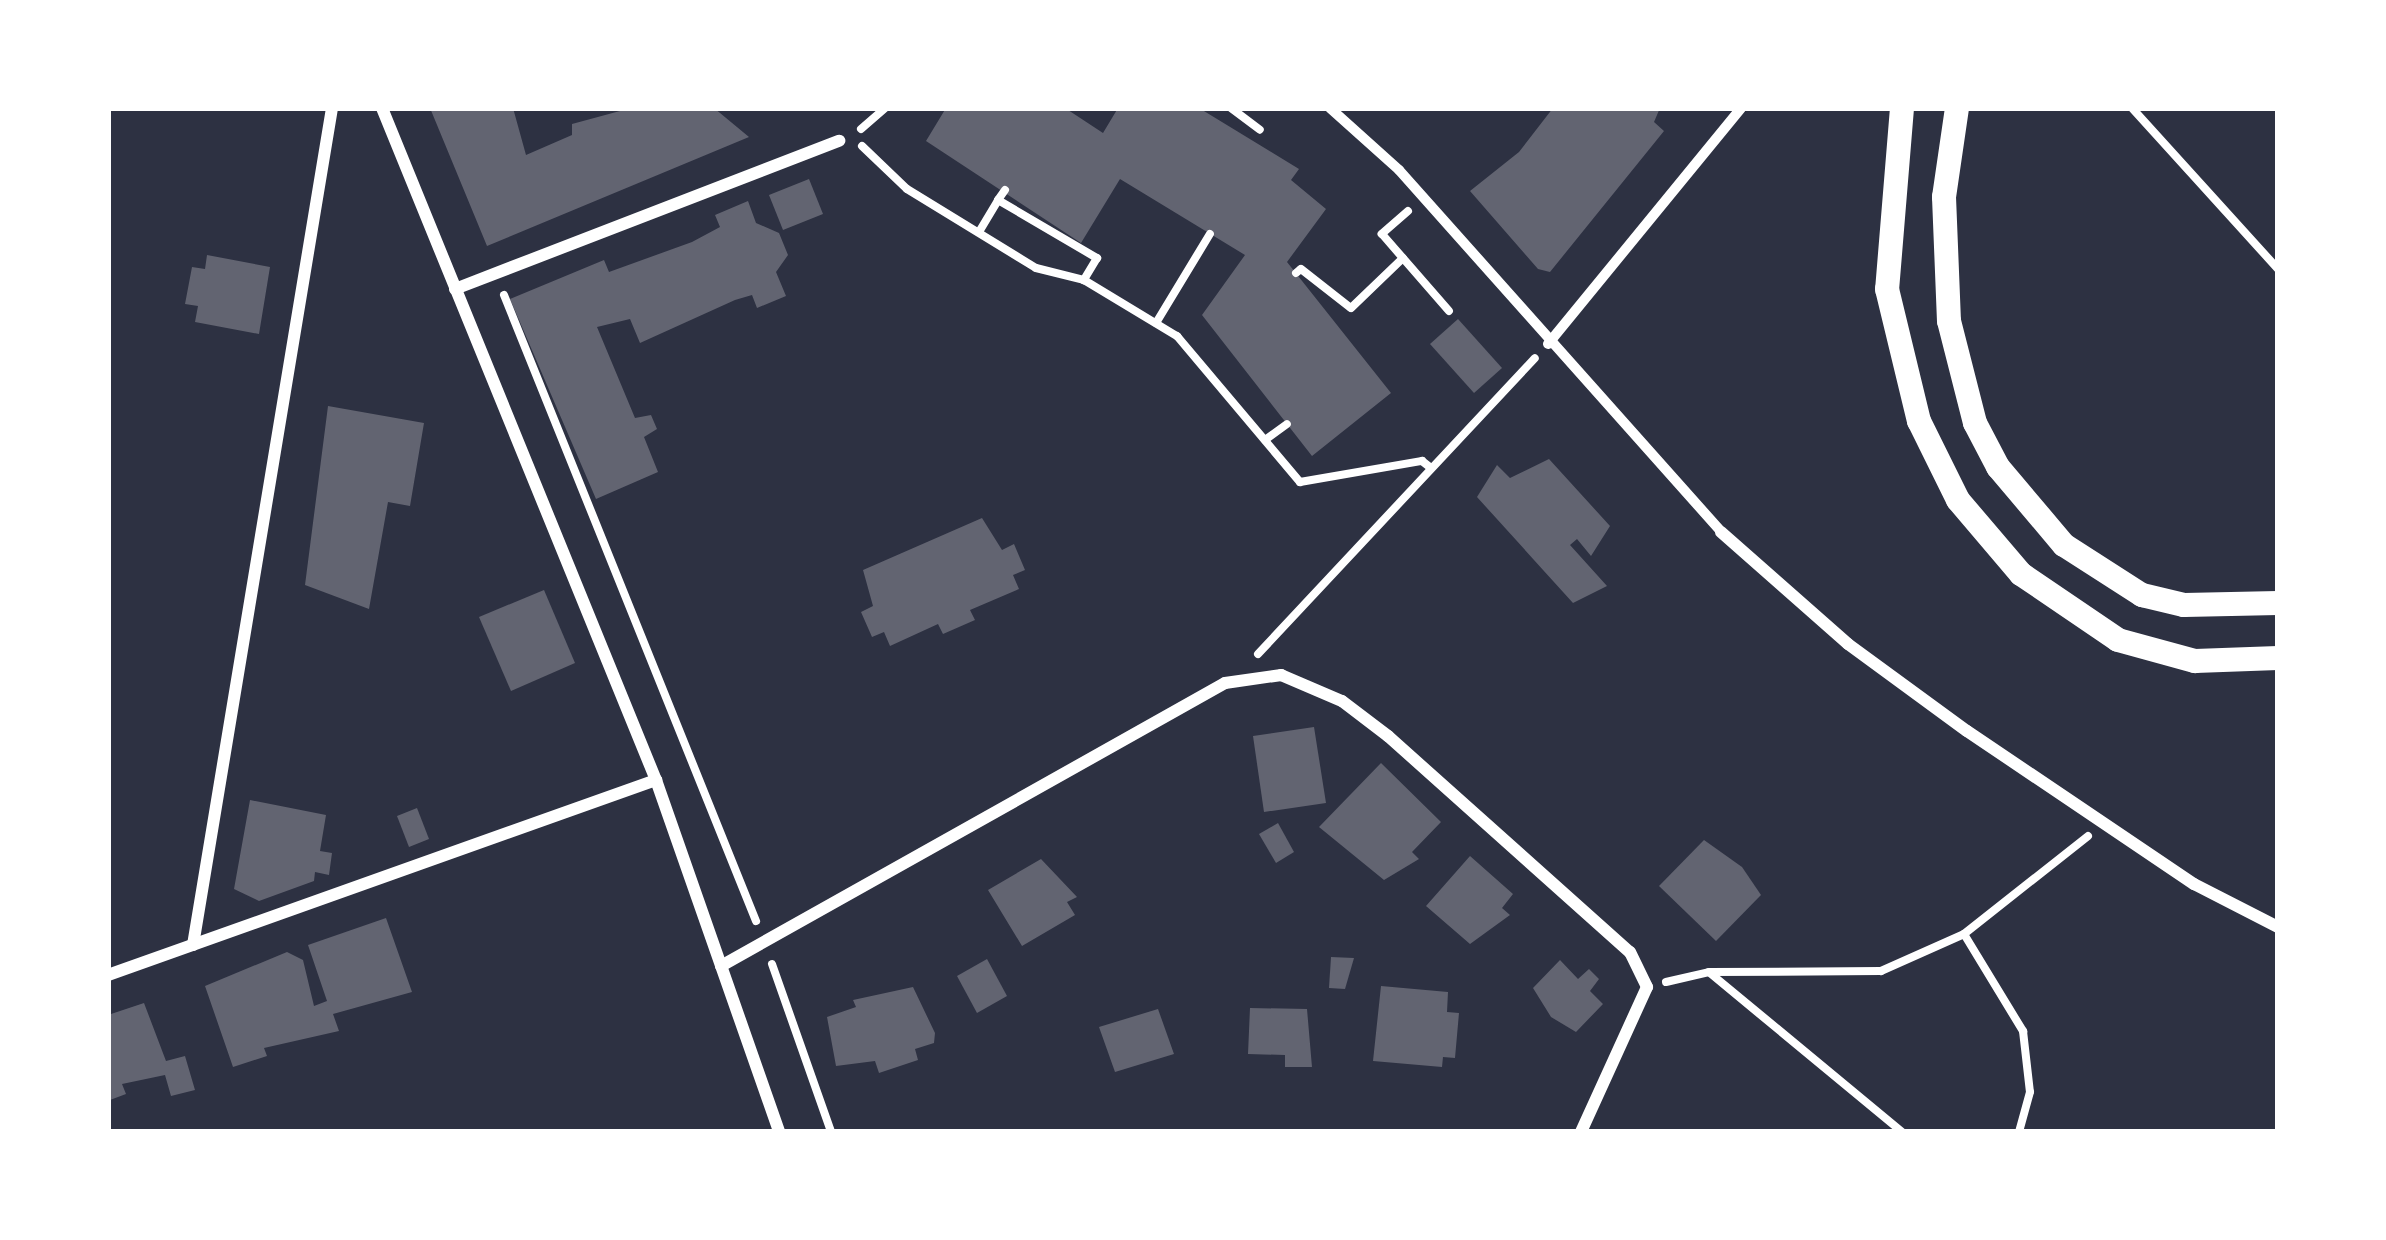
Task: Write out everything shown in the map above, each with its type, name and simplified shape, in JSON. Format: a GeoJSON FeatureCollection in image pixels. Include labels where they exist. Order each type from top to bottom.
{"type":"FeatureCollection","features":[{"type":"Feature","properties":{"kind":"main road"},"geometry":{"type":"LineString","coordinates":[[1901,108],[1888,289],[1936,462],[2021,574],[2089,624],[2151,653],[2236,664],[2278,658]]}},
{"type":"Feature","properties":{"kind":"main road"},"geometry":{"type":"LineString","coordinates":[[1957,108],[1944,197],[1949,321],[1976,423],[1998,467],[2064,545],[2102,574],[2141,595],[2233,605],[2278,603]]}},
{"type":"Feature","properties":{"kind":"main road"},"geometry":{"type":"LineString","coordinates":[[2233,605],[2278,589]]}},
{"type":"Feature","properties":{"kind":"street"},"geometry":{"type":"LineString","coordinates":[[193,945],[332,108]]}},
{"type":"Feature","properties":{"kind":"street"},"geometry":{"type":"LineString","coordinates":[[382,108],[656,780],[779,1132]]}},
{"type":"Feature","properties":{"kind":"street"},"geometry":{"type":"LineString","coordinates":[[1330,108],[1422,197],[1720,532],[1848,644],[2102,824],[2278,927]]}},
{"type":"Feature","properties":{"kind":"street"},"geometry":{"type":"LineString","coordinates":[[1548,344],[1741,108]]}},
{"type":"Feature","properties":{"kind":"street"},"geometry":{"type":"LineString","coordinates":[[455,289],[839,141]]}},
{"type":"Feature","properties":{"kind":"street"},"geometry":{"type":"LineString","coordinates":[[721,966],[1225,683],[1281,675],[1342,701],[1388,736],[1630,952],[1647,987],[1581,1132]]}},
{"type":"Feature","properties":{"kind":"street"},"geometry":{"type":"LineString","coordinates":[[108,975],[656,780]]}},
{"type":"Feature","properties":{"kind":"path"},"geometry":{"type":"LineString","coordinates":[[885,108],[853,137],[907,189],[1036,268],[1084,280],[1177,336],[1300,482],[1422,461],[1431,468]]}},
{"type":"Feature","properties":{"kind":"path"},"geometry":{"type":"LineString","coordinates":[[1231,108],[1260,130]]}},
{"type":"Feature","properties":{"kind":"path"},"geometry":{"type":"LineString","coordinates":[[2132,108],[2278,269]]}},
{"type":"Feature","properties":{"kind":"path"},"geometry":{"type":"LineString","coordinates":[[979,232],[1005,190]]}},
{"type":"Feature","properties":{"kind":"path"},"geometry":{"type":"LineString","coordinates":[[1422,197],[1382,234],[1449,311]]}},
{"type":"Feature","properties":{"kind":"path"},"geometry":{"type":"LineString","coordinates":[[998,200],[1097,258],[1084,280]]}},
{"type":"Feature","properties":{"kind":"path"},"geometry":{"type":"LineString","coordinates":[[1156,323],[1210,234]]}},
{"type":"Feature","properties":{"kind":"path"},"geometry":{"type":"LineString","coordinates":[[1295,273],[1301,268],[1351,308],[1402,258]]}},
{"type":"Feature","properties":{"kind":"path"},"geometry":{"type":"LineString","coordinates":[[495,274],[764,942],[831,1132]]}},
{"type":"Feature","properties":{"kind":"path"},"geometry":{"type":"LineString","coordinates":[[1294,622],[1548,344]]}},
{"type":"Feature","properties":{"kind":"path"},"geometry":{"type":"LineString","coordinates":[[1265,440],[1287,424]]}},
{"type":"Feature","properties":{"kind":"path"},"geometry":{"type":"LineString","coordinates":[[1647,987],[1709,972],[1881,971],[1964,934],[2102,824]]}},
{"type":"Feature","properties":{"kind":"path"},"geometry":{"type":"LineString","coordinates":[[1964,934],[2023,1030],[2030,1092],[2019,1132]]}},
{"type":"Feature","properties":{"kind":"path"},"geometry":{"type":"LineString","coordinates":[[1709,972],[1902,1132]]}},
{"type":"Feature","properties":{"kind":"building"},"geometry":{"type":"Polygon","coordinates":[[[430,108],[513,108],[526,155],[572,135],[572,124],[631,108],[714,108],[749,137],[487,246],[430,108]]]}},
{"type":"Feature","properties":{"kind":"building"},"geometry":{"type":"Polygon","coordinates":[[[946,108],[1065,108],[1103,133],[1118,108],[1199,108],[1299,169],[1291,180],[1326,209],[1287,262],[1391,393],[1312,456],[1202,315],[1245,255],[1120,179],[1081,243],[926,141],[946,108]]]}},
{"type":"Feature","properties":{"kind":"building"},"geometry":{"type":"Polygon","coordinates":[[[1553,108],[1660,108],[1654,122],[1664,131],[1550,272],[1538,269],[1470,191],[1519,152],[1553,108]]]}},
{"type":"Feature","properties":{"kind":"building"},"geometry":{"type":"Polygon","coordinates":[[[809,179],[823,214],[783,230],[769,195],[809,179]]]}},
{"type":"Feature","properties":{"kind":"building"},"geometry":{"type":"Polygon","coordinates":[[[748,201],[756,223],[779,233],[788,255],[776,272],[786,296],[757,308],[752,295],[735,300],[640,343],[630,319],[597,327],[635,418],[651,415],[657,429],[644,437],[658,472],[596,499],[510,299],[604,260],[609,272],[692,242],[720,227],[715,215],[748,201]]]}},
{"type":"Feature","properties":{"kind":"building"},"geometry":{"type":"Polygon","coordinates":[[[207,255],[270,267],[259,334],[195,322],[198,306],[185,304],[192,267],[205,269],[207,255]]]}},
{"type":"Feature","properties":{"kind":"building"},"geometry":{"type":"Polygon","coordinates":[[[1458,319],[1502,368],[1474,393],[1430,344],[1458,319]]]}},
{"type":"Feature","properties":{"kind":"building"},"geometry":{"type":"Polygon","coordinates":[[[328,406],[424,423],[410,506],[388,502],[369,609],[305,585],[328,406]]]}},
{"type":"Feature","properties":{"kind":"building"},"geometry":{"type":"Polygon","coordinates":[[[1549,459],[1610,526],[1591,556],[1577,539],[1570,545],[1607,586],[1573,603],[1477,497],[1497,465],[1510,478],[1549,459]]]}},
{"type":"Feature","properties":{"kind":"building"},"geometry":{"type":"Polygon","coordinates":[[[982,518],[1002,550],[1014,544],[1025,570],[1013,575],[1019,589],[970,610],[975,620],[943,634],[938,624],[890,646],[884,632],[872,637],[861,612],[873,606],[863,570],[982,518]]]}},
{"type":"Feature","properties":{"kind":"building"},"geometry":{"type":"Polygon","coordinates":[[[544,590],[575,663],[511,691],[479,617],[544,590]]]}},
{"type":"Feature","properties":{"kind":"building"},"geometry":{"type":"Polygon","coordinates":[[[1314,727],[1326,803],[1264,812],[1253,736],[1314,727]]]}},
{"type":"Feature","properties":{"kind":"building"},"geometry":{"type":"Polygon","coordinates":[[[1381,763],[1441,822],[1412,852],[1419,859],[1384,880],[1319,827],[1381,763]]]}},
{"type":"Feature","properties":{"kind":"building"},"geometry":{"type":"Polygon","coordinates":[[[250,800],[326,815],[320,851],[332,853],[329,875],[315,872],[314,881],[259,901],[234,889],[250,800]]]}},
{"type":"Feature","properties":{"kind":"building"},"geometry":{"type":"Polygon","coordinates":[[[417,808],[429,839],[409,847],[397,816],[417,808]]]}},
{"type":"Feature","properties":{"kind":"building"},"geometry":{"type":"Polygon","coordinates":[[[1278,823],[1294,852],[1276,863],[1259,834],[1278,823]]]}},
{"type":"Feature","properties":{"kind":"building"},"geometry":{"type":"Polygon","coordinates":[[[1704,840],[1742,867],[1761,895],[1716,941],[1659,886],[1704,840]]]}},
{"type":"Feature","properties":{"kind":"building"},"geometry":{"type":"Polygon","coordinates":[[[1470,856],[1513,894],[1502,908],[1510,915],[1470,944],[1426,906],[1470,856]]]}},
{"type":"Feature","properties":{"kind":"building"},"geometry":{"type":"Polygon","coordinates":[[[1041,859],[1077,897],[1067,902],[1075,915],[1022,946],[988,890],[1041,859]]]}},
{"type":"Feature","properties":{"kind":"building"},"geometry":{"type":"Polygon","coordinates":[[[386,918],[412,992],[333,1014],[339,1031],[264,1048],[267,1056],[233,1067],[205,986],[287,952],[303,960],[314,1006],[327,1001],[308,945],[386,918]]]}},
{"type":"Feature","properties":{"kind":"building"},"geometry":{"type":"Polygon","coordinates":[[[1331,957],[1354,958],[1345,989],[1329,988],[1331,957]]]}},
{"type":"Feature","properties":{"kind":"building"},"geometry":{"type":"Polygon","coordinates":[[[987,959],[1007,996],[977,1013],[957,976],[987,959]]]}},
{"type":"Feature","properties":{"kind":"building"},"geometry":{"type":"Polygon","coordinates":[[[1560,960],[1578,979],[1589,969],[1599,979],[1590,991],[1603,1004],[1576,1032],[1551,1017],[1533,988],[1560,960]]]}},
{"type":"Feature","properties":{"kind":"building"},"geometry":{"type":"Polygon","coordinates":[[[1381,986],[1448,992],[1447,1012],[1459,1013],[1455,1058],[1443,1057],[1442,1067],[1373,1061],[1381,986]]]}},
{"type":"Feature","properties":{"kind":"building"},"geometry":{"type":"Polygon","coordinates":[[[913,987],[935,1033],[934,1043],[915,1049],[918,1060],[879,1073],[875,1061],[836,1066],[827,1017],[856,1007],[853,1000],[913,987]]]}},
{"type":"Feature","properties":{"kind":"building"},"geometry":{"type":"Polygon","coordinates":[[[144,1003],[166,1061],[185,1056],[195,1090],[171,1096],[165,1075],[122,1084],[126,1094],[110,1100],[108,1015],[144,1003]]]}},
{"type":"Feature","properties":{"kind":"building"},"geometry":{"type":"Polygon","coordinates":[[[1250,1008],[1307,1009],[1312,1067],[1285,1067],[1285,1055],[1248,1054],[1250,1008]]]}},
{"type":"Feature","properties":{"kind":"building"},"geometry":{"type":"Polygon","coordinates":[[[1158,1009],[1174,1054],[1115,1072],[1099,1027],[1158,1009]]]}}]}
